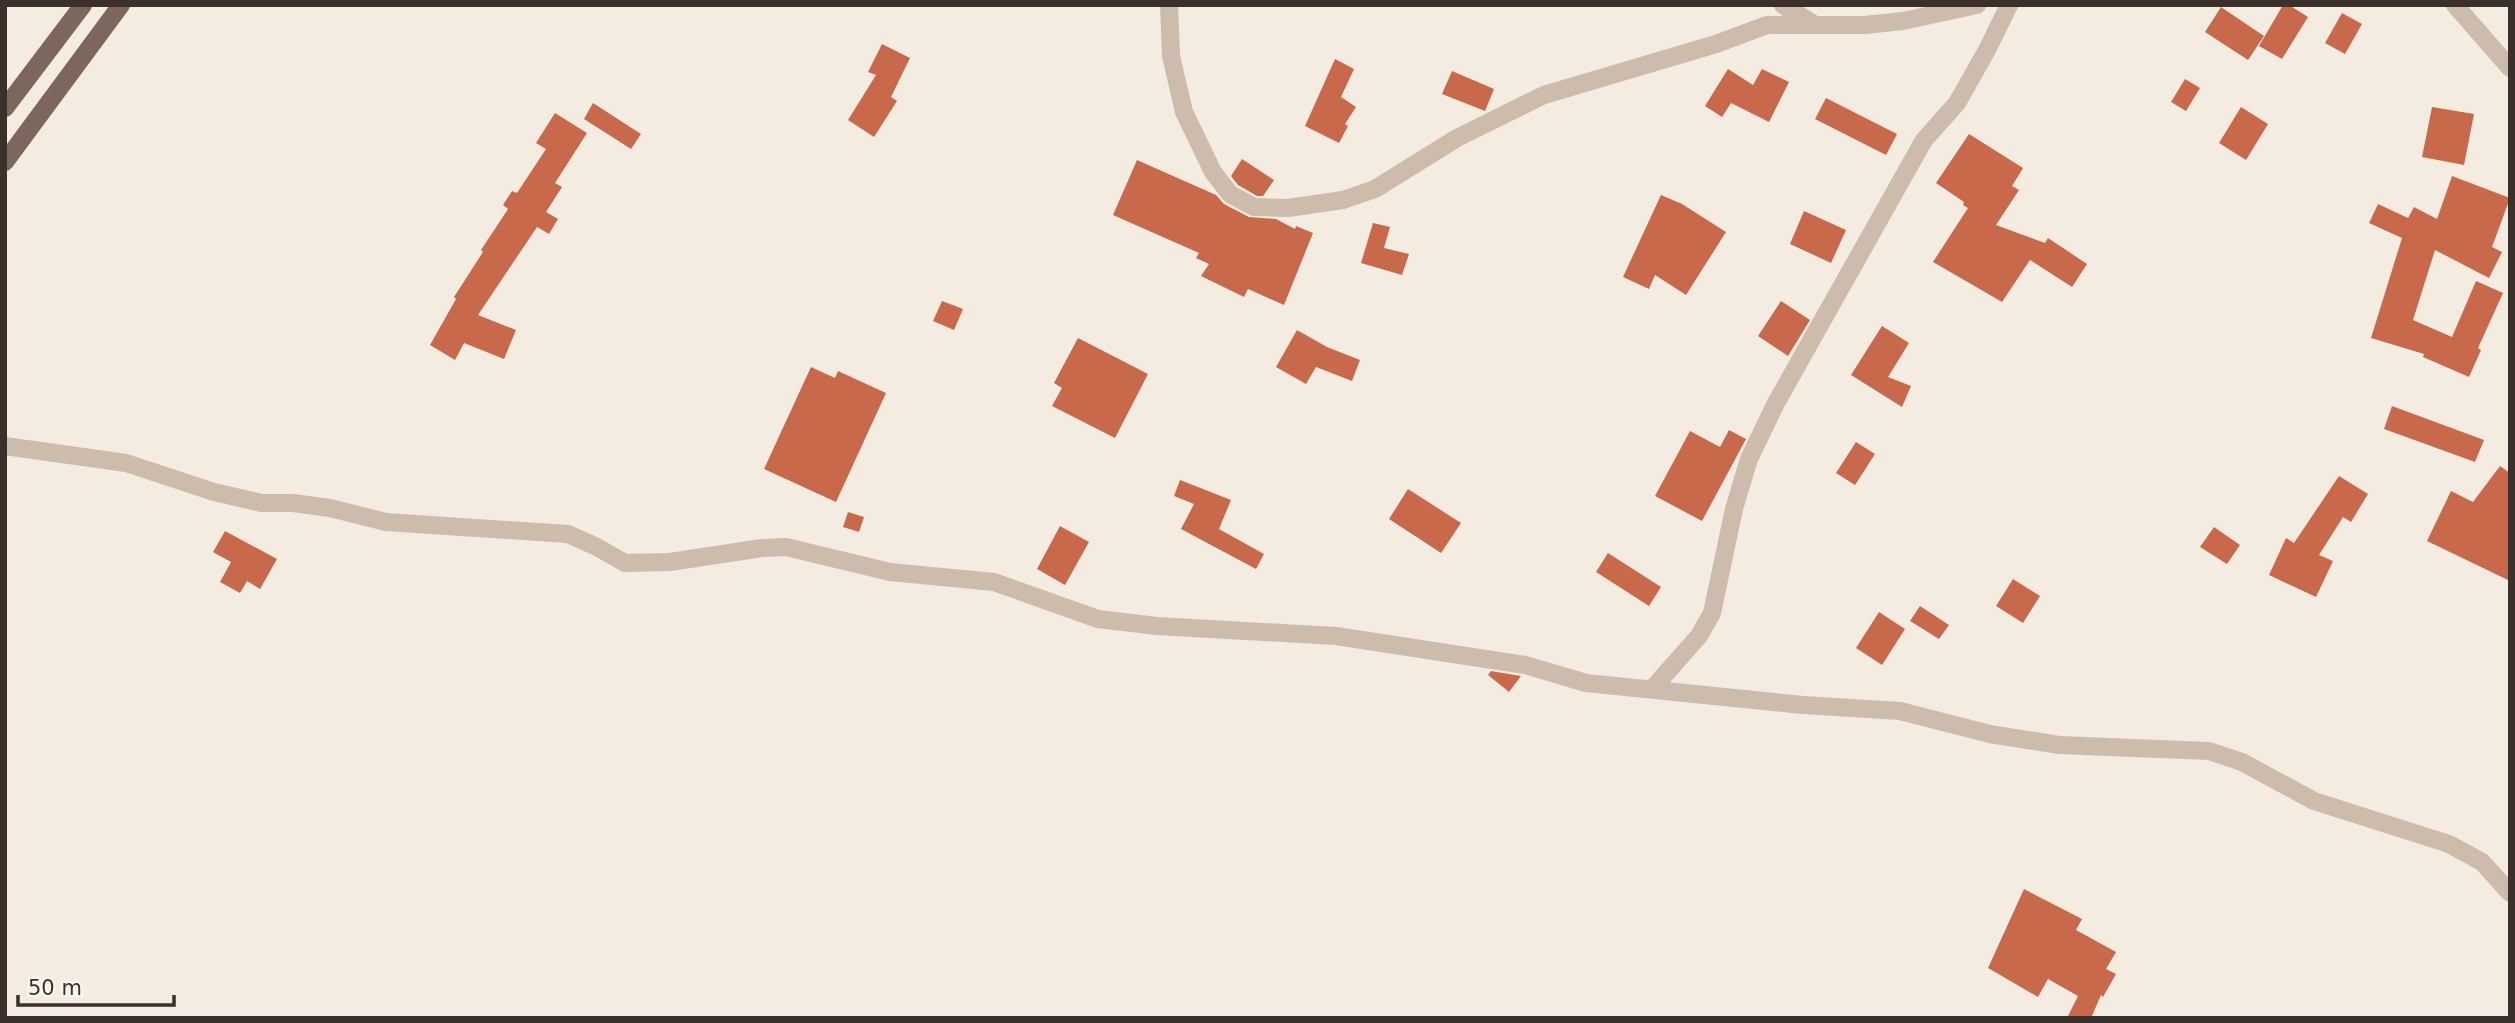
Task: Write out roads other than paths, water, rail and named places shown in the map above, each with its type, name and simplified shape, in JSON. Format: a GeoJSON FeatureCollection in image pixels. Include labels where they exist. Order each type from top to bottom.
{"type":"FeatureCollection","features":[{"type":"Feature","properties":{"kind":"main road"},"geometry":{"type":"LineString","coordinates":[[5,108],[83,5]]}},
{"type":"Feature","properties":{"kind":"main road"},"geometry":{"type":"LineString","coordinates":[[5,162],[121,5]]}},
{"type":"Feature","properties":{"kind":"street"},"geometry":{"type":"LineString","coordinates":[[1169,5],[1171,55],[1184,113],[1213,173],[1230,194],[1254,206],[1288,208],[1343,200],[1375,189],[1457,138],[1544,95],[1716,44],[1767,24],[1865,25],[1977,5]]}},
{"type":"Feature","properties":{"kind":"street"},"geometry":{"type":"LineString","coordinates":[[1783,5],[1812,23]]}},
{"type":"Feature","properties":{"kind":"street"},"geometry":{"type":"LineString","coordinates":[[1651,689],[1699,636],[1712,613],[1734,509],[1749,459],[1776,403],[1924,140],[1957,103],[2009,5]]}},
{"type":"Feature","properties":{"kind":"street"},"geometry":{"type":"LineString","coordinates":[[2455,5],[2510,68]]}},
{"type":"Feature","properties":{"kind":"street"},"geometry":{"type":"LineString","coordinates":[[5,446],[126,463],[214,492],[261,503],[293,503],[330,508],[386,522],[568,534],[625,563],[670,562],[786,547],[890,572],[994,582],[1098,619],[1157,626],[1336,636],[1525,665],[1586,683],[1803,705],[1900,711],[1990,734],[2059,745],[2209,751],[2242,762],[2314,802],[2449,844],[2482,862],[2510,893]]}}]}
